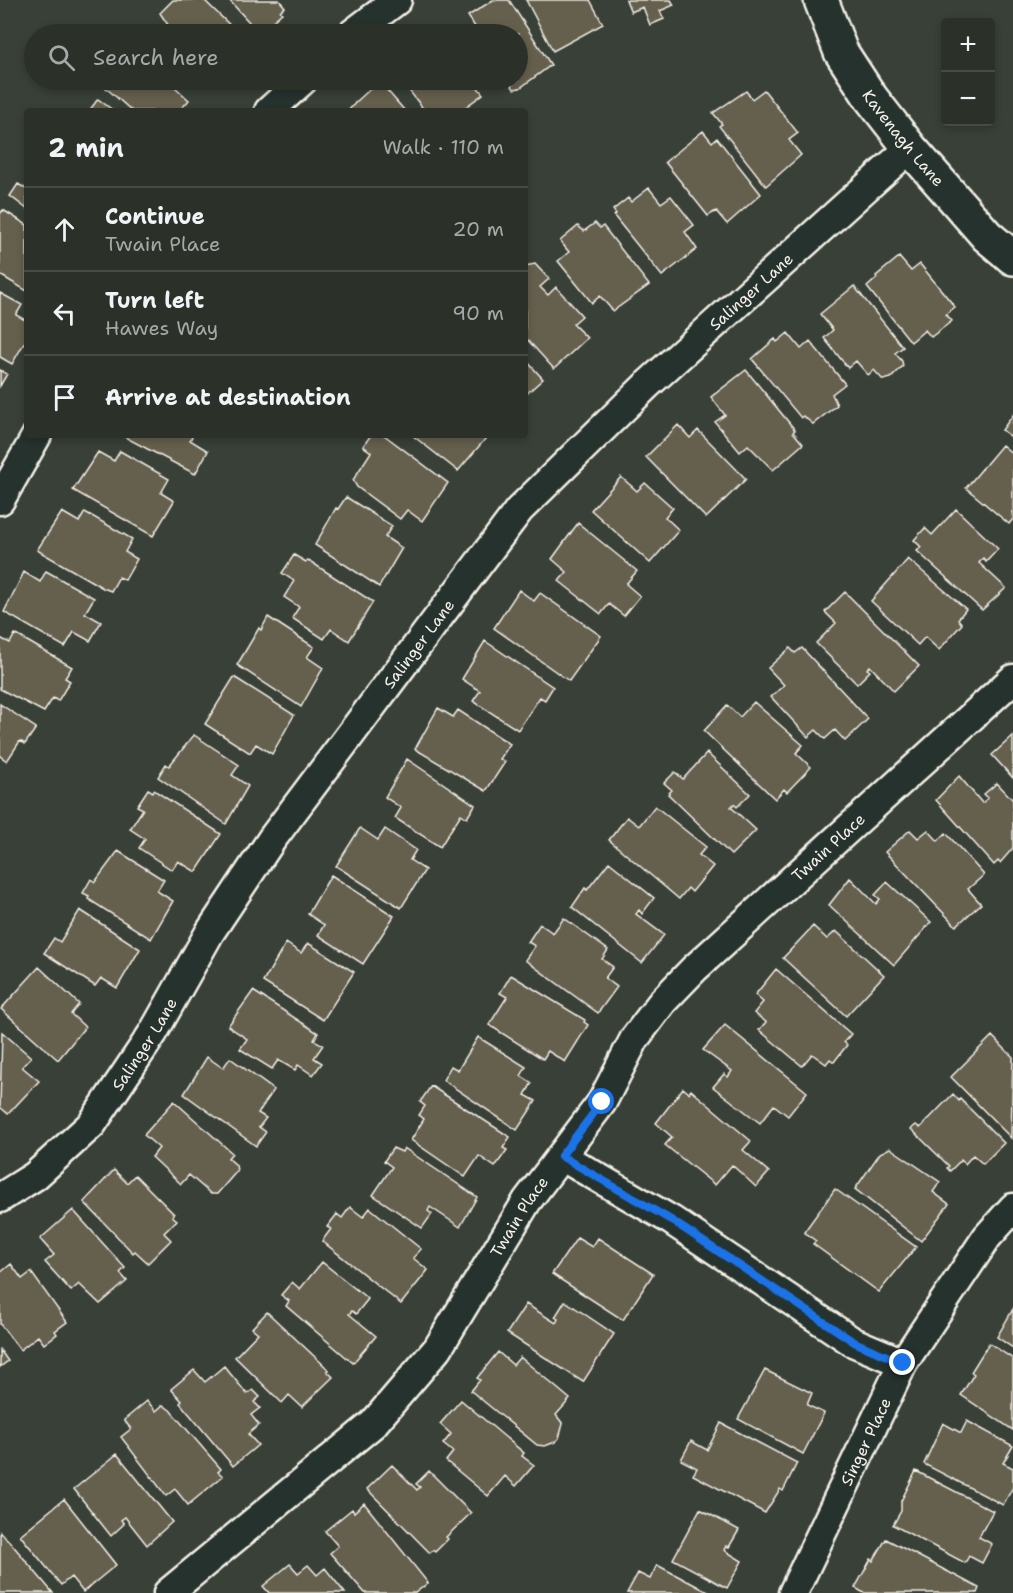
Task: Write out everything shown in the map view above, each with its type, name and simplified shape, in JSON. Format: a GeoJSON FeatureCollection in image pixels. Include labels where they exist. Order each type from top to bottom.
{"type":"FeatureCollection","features":[{"type":"Feature","properties":{"kind":"main road","name":"Kavenagh Lane"},"geometry":{"type":"LineString","coordinates":[[821,0],[841,52],[871,98],[910,148],[987,236],[1013,258]]}},
{"type":"Feature","properties":{"kind":"street"},"geometry":{"type":"LineString","coordinates":[[365,24],[397,0]]}},
{"type":"Feature","properties":{"kind":"street"},"geometry":{"type":"LineString","coordinates":[[272,108],[292,90]]}},
{"type":"Feature","properties":{"kind":"street","name":"Salinger Lane"},"geometry":{"type":"LineString","coordinates":[[0,1198],[35,1176],[92,1124],[153,1033],[210,932],[272,839],[519,510],[648,384],[910,148]]}},
{"type":"Feature","properties":{"kind":"street"},"geometry":{"type":"LineString","coordinates":[[0,500],[35,438]]}},
{"type":"Feature","properties":{"kind":"street","name":"Twain Place"},"geometry":{"type":"LineString","coordinates":[[168,1593],[373,1424],[438,1348],[527,1201],[602,1102],[635,1038],[663,1001],[702,962],[1013,679]]}},
{"type":"Feature","properties":{"kind":"street"},"geometry":{"type":"LineString","coordinates":[[561,1156],[671,1220],[854,1342],[903,1363]]}},
{"type":"Feature","properties":{"kind":"street","name":"Singer Place"},"geometry":{"type":"LineString","coordinates":[[793,1593],[903,1363],[987,1237],[1013,1208]]}},
{"type":"Feature","properties":{"kind":"building"},"geometry":{"type":"Polygon","coordinates":[[[173,0],[204,0],[229,24],[167,24],[160,13],[173,0]]]}},
{"type":"Feature","properties":{"kind":"building"},"geometry":{"type":"Polygon","coordinates":[[[229,0],[279,0],[285,7],[280,11],[282,13],[269,24],[251,24],[229,0]]]}},
{"type":"Feature","properties":{"kind":"building"},"geometry":{"type":"Polygon","coordinates":[[[493,0],[509,0],[525,24],[473,24],[468,16],[493,0]]]}},
{"type":"Feature","properties":{"kind":"building"},"geometry":{"type":"Polygon","coordinates":[[[526,0],[590,0],[603,24],[553,51],[526,0]]]}},
{"type":"Feature","properties":{"kind":"building"},"geometry":{"type":"Polygon","coordinates":[[[626,0],[671,0],[674,5],[660,11],[664,19],[650,25],[643,7],[631,12],[626,0]]]}},
{"type":"Feature","properties":{"kind":"building"},"geometry":{"type":"Polygon","coordinates":[[[528,29],[551,65],[528,82],[528,29]]]}},
{"type":"Feature","properties":{"kind":"building"},"geometry":{"type":"Polygon","coordinates":[[[108,90],[178,90],[189,100],[182,108],[129,108],[108,90]]]}},
{"type":"Feature","properties":{"kind":"building"},"geometry":{"type":"Polygon","coordinates":[[[369,90],[387,90],[402,108],[351,108],[369,90]]]}},
{"type":"Feature","properties":{"kind":"building"},"geometry":{"type":"Polygon","coordinates":[[[409,90],[480,90],[483,94],[464,108],[423,108],[409,90]]]}},
{"type":"Feature","properties":{"kind":"building"},"geometry":{"type":"Polygon","coordinates":[[[764,90],[798,133],[789,140],[801,155],[766,186],[719,126],[722,124],[713,113],[746,91],[752,99],[764,90]]]}},
{"type":"Feature","properties":{"kind":"building"},"geometry":{"type":"Polygon","coordinates":[[[98,99],[110,108],[91,108],[98,99]]]}},
{"type":"Feature","properties":{"kind":"building"},"geometry":{"type":"Polygon","coordinates":[[[703,131],[712,142],[717,138],[761,194],[727,224],[716,211],[708,216],[665,162],[703,131]]]}},
{"type":"Feature","properties":{"kind":"building"},"geometry":{"type":"Polygon","coordinates":[[[18,184],[24,188],[24,207],[10,196],[18,184]]]}},
{"type":"Feature","properties":{"kind":"building"},"geometry":{"type":"Polygon","coordinates":[[[649,188],[661,203],[671,196],[694,225],[685,232],[697,249],[662,276],[614,216],[616,214],[613,210],[628,198],[631,202],[649,188]]]}},
{"type":"Feature","properties":{"kind":"building"},"geometry":{"type":"Polygon","coordinates":[[[3,210],[24,223],[24,289],[0,275],[0,214],[3,210]]]}},
{"type":"Feature","properties":{"kind":"building"},"geometry":{"type":"Polygon","coordinates":[[[595,223],[600,228],[603,226],[649,285],[613,311],[600,296],[592,303],[558,261],[569,252],[560,241],[578,226],[584,231],[595,223]]]}},
{"type":"Feature","properties":{"kind":"building"},"geometry":{"type":"Polygon","coordinates":[[[899,257],[911,271],[920,264],[955,307],[946,314],[952,321],[931,337],[925,330],[911,342],[867,287],[877,278],[876,276],[899,257]]]}},
{"type":"Feature","properties":{"kind":"building"},"geometry":{"type":"Polygon","coordinates":[[[535,264],[549,279],[540,287],[548,295],[556,287],[582,316],[573,324],[587,338],[554,369],[528,340],[528,265],[535,264]]]}},
{"type":"Feature","properties":{"kind":"building"},"geometry":{"type":"Polygon","coordinates":[[[854,286],[903,347],[895,353],[903,366],[891,378],[883,380],[874,370],[868,375],[856,361],[848,368],[824,338],[833,330],[820,314],[854,286]]]}},
{"type":"Feature","properties":{"kind":"building"},"geometry":{"type":"Polygon","coordinates":[[[0,293],[22,305],[16,315],[24,319],[24,343],[12,364],[0,357],[0,293]]]}},
{"type":"Feature","properties":{"kind":"building"},"geometry":{"type":"Polygon","coordinates":[[[788,333],[801,349],[810,341],[845,384],[832,394],[837,405],[813,424],[803,416],[801,418],[752,359],[775,339],[777,342],[788,333]]]}},
{"type":"Feature","properties":{"kind":"building"},"geometry":{"type":"Polygon","coordinates":[[[528,362],[543,379],[528,392],[528,362]]]}},
{"type":"Feature","properties":{"kind":"building"},"geometry":{"type":"Polygon","coordinates":[[[0,370],[7,374],[0,386],[0,370]]]}},
{"type":"Feature","properties":{"kind":"building"},"geometry":{"type":"Polygon","coordinates":[[[746,370],[795,430],[793,432],[803,444],[773,470],[748,445],[740,452],[715,422],[725,415],[711,397],[746,370]]]}},
{"type":"Feature","properties":{"kind":"building"},"geometry":{"type":"Polygon","coordinates":[[[1013,415],[1013,438],[1002,430],[1013,415]]]}},
{"type":"Feature","properties":{"kind":"building"},"geometry":{"type":"Polygon","coordinates":[[[678,425],[690,438],[698,430],[746,479],[706,518],[646,457],[678,425]]]}},
{"type":"Feature","properties":{"kind":"building"},"geometry":{"type":"Polygon","coordinates":[[[127,438],[191,438],[190,440],[208,451],[195,474],[127,438]]]}},
{"type":"Feature","properties":{"kind":"building"},"geometry":{"type":"Polygon","coordinates":[[[369,438],[388,438],[448,483],[422,521],[407,510],[400,519],[357,487],[353,480],[371,452],[363,446],[369,438]]]}},
{"type":"Feature","properties":{"kind":"building"},"geometry":{"type":"Polygon","coordinates":[[[416,438],[486,438],[458,471],[416,438]]]}},
{"type":"Feature","properties":{"kind":"building"},"geometry":{"type":"Polygon","coordinates":[[[1002,445],[1013,454],[1013,519],[1009,524],[966,488],[1002,445]]]}},
{"type":"Feature","properties":{"kind":"building"},"geometry":{"type":"Polygon","coordinates":[[[120,451],[169,479],[161,493],[174,501],[153,536],[73,490],[98,452],[114,461],[120,451]]]}},
{"type":"Feature","properties":{"kind":"building"},"geometry":{"type":"Polygon","coordinates":[[[621,477],[637,491],[645,483],[673,508],[665,517],[679,530],[650,563],[591,510],[621,477]]]}},
{"type":"Feature","properties":{"kind":"building"},"geometry":{"type":"Polygon","coordinates":[[[346,497],[392,526],[385,537],[402,548],[379,587],[315,545],[336,508],[338,509],[346,497]]]}},
{"type":"Feature","properties":{"kind":"building"},"geometry":{"type":"Polygon","coordinates":[[[956,509],[998,549],[986,562],[983,558],[979,563],[1006,588],[982,610],[917,551],[921,547],[914,540],[925,528],[932,535],[956,509]]]}},
{"type":"Feature","properties":{"kind":"building"},"geometry":{"type":"Polygon","coordinates":[[[62,512],[79,522],[85,512],[132,539],[125,552],[137,559],[125,580],[119,577],[111,591],[37,550],[62,512]]]}},
{"type":"Feature","properties":{"kind":"building"},"geometry":{"type":"Polygon","coordinates":[[[578,523],[637,571],[626,584],[640,596],[624,616],[609,604],[601,614],[559,581],[567,572],[552,559],[578,523]]]}},
{"type":"Feature","properties":{"kind":"building"},"geometry":{"type":"Polygon","coordinates":[[[294,555],[306,562],[308,560],[373,602],[349,641],[331,629],[324,639],[292,618],[299,607],[284,597],[294,581],[282,573],[294,555]]]}},
{"type":"Feature","properties":{"kind":"building"},"geometry":{"type":"Polygon","coordinates":[[[908,559],[966,609],[958,619],[962,624],[939,650],[925,637],[918,645],[871,601],[908,559]]]}},
{"type":"Feature","properties":{"kind":"building"},"geometry":{"type":"Polygon","coordinates":[[[46,571],[94,598],[85,613],[101,622],[90,641],[74,632],[65,647],[4,612],[24,572],[40,582],[46,571]]]}},
{"type":"Feature","properties":{"kind":"building"},"geometry":{"type":"Polygon","coordinates":[[[519,590],[534,601],[540,593],[601,636],[569,681],[494,628],[519,590]]]}},
{"type":"Feature","properties":{"kind":"building"},"geometry":{"type":"Polygon","coordinates":[[[845,592],[919,666],[894,691],[870,666],[867,669],[870,671],[857,684],[816,643],[836,623],[825,612],[845,592]]]}},
{"type":"Feature","properties":{"kind":"building"},"geometry":{"type":"Polygon","coordinates":[[[268,617],[314,647],[307,657],[323,668],[301,707],[237,665],[268,617]]]}},
{"type":"Feature","properties":{"kind":"building"},"geometry":{"type":"Polygon","coordinates":[[[15,634],[72,667],[65,678],[70,681],[58,701],[53,698],[44,712],[0,689],[0,638],[10,643],[15,634]]]}},
{"type":"Feature","properties":{"kind":"building"},"geometry":{"type":"Polygon","coordinates":[[[485,641],[553,687],[545,700],[540,697],[518,730],[473,701],[480,691],[462,679],[485,641]]]}},
{"type":"Feature","properties":{"kind":"building"},"geometry":{"type":"Polygon","coordinates":[[[790,648],[795,653],[802,648],[868,719],[845,741],[835,730],[825,739],[816,730],[808,737],[771,697],[784,685],[768,668],[790,648]]]}},
{"type":"Feature","properties":{"kind":"building"},"geometry":{"type":"Polygon","coordinates":[[[234,677],[294,715],[272,754],[256,744],[250,753],[205,724],[234,677]]]}},
{"type":"Feature","properties":{"kind":"building"},"geometry":{"type":"Polygon","coordinates":[[[754,702],[803,745],[796,753],[811,767],[787,792],[784,789],[775,799],[704,731],[727,705],[740,717],[754,702]]]}},
{"type":"Feature","properties":{"kind":"building"},"geometry":{"type":"Polygon","coordinates":[[[0,704],[36,728],[25,744],[20,741],[7,761],[0,756],[0,704]]]}},
{"type":"Feature","properties":{"kind":"building"},"geometry":{"type":"Polygon","coordinates":[[[438,708],[453,717],[458,710],[510,744],[500,759],[505,762],[486,791],[415,749],[438,708]]]}},
{"type":"Feature","properties":{"kind":"building"},"geometry":{"type":"Polygon","coordinates":[[[194,735],[239,765],[232,775],[248,786],[226,824],[158,777],[166,764],[169,766],[194,735]]]}},
{"type":"Feature","properties":{"kind":"building"},"geometry":{"type":"Polygon","coordinates":[[[1013,736],[1013,778],[992,755],[1013,736]]]}},
{"type":"Feature","properties":{"kind":"building"},"geometry":{"type":"Polygon","coordinates":[[[707,753],[750,794],[737,807],[734,804],[731,807],[756,830],[731,855],[668,794],[672,790],[664,783],[675,772],[683,779],[707,753]]]}},
{"type":"Feature","properties":{"kind":"building"},"geometry":{"type":"Polygon","coordinates":[[[407,759],[475,805],[467,818],[461,814],[440,847],[395,818],[401,808],[385,797],[407,759]]]}},
{"type":"Feature","properties":{"kind":"building"},"geometry":{"type":"Polygon","coordinates":[[[959,776],[982,803],[988,798],[984,794],[997,783],[1013,800],[1013,848],[1000,863],[998,861],[994,865],[936,800],[959,776]]]}},
{"type":"Feature","properties":{"kind":"building"},"geometry":{"type":"Polygon","coordinates":[[[148,789],[153,792],[154,790],[221,834],[196,872],[178,861],[172,870],[139,848],[145,839],[130,829],[143,809],[137,806],[148,789]]]}},
{"type":"Feature","properties":{"kind":"building"},"geometry":{"type":"Polygon","coordinates":[[[655,806],[706,847],[699,855],[713,866],[692,892],[688,888],[679,899],[609,840],[627,817],[639,826],[655,806]]]}},
{"type":"Feature","properties":{"kind":"building"},"geometry":{"type":"Polygon","coordinates":[[[360,828],[378,840],[385,829],[416,850],[410,860],[425,870],[401,908],[336,866],[360,828]]]}},
{"type":"Feature","properties":{"kind":"building"},"geometry":{"type":"Polygon","coordinates":[[[910,830],[918,838],[928,830],[938,841],[946,833],[984,875],[968,889],[981,904],[956,926],[885,852],[910,830]]]}},
{"type":"Feature","properties":{"kind":"building"},"geometry":{"type":"Polygon","coordinates":[[[118,851],[164,880],[157,891],[173,901],[151,939],[88,899],[89,896],[83,893],[91,879],[95,882],[118,851]]]}},
{"type":"Feature","properties":{"kind":"building"},"geometry":{"type":"Polygon","coordinates":[[[609,862],[654,898],[642,914],[639,910],[636,914],[664,935],[642,963],[572,907],[585,888],[587,890],[609,862]]]}},
{"type":"Feature","properties":{"kind":"building"},"geometry":{"type":"Polygon","coordinates":[[[331,875],[394,916],[363,964],[318,935],[324,925],[308,914],[331,875]]]}},
{"type":"Feature","properties":{"kind":"building"},"geometry":{"type":"Polygon","coordinates":[[[850,878],[876,904],[880,899],[875,895],[887,882],[931,922],[894,965],[829,905],[850,878]]]}},
{"type":"Feature","properties":{"kind":"building"},"geometry":{"type":"Polygon","coordinates":[[[80,910],[140,949],[117,988],[101,978],[95,986],[44,953],[54,938],[60,942],[80,910]]]}},
{"type":"Feature","properties":{"kind":"building"},"geometry":{"type":"Polygon","coordinates":[[[564,918],[608,950],[602,959],[613,967],[605,978],[617,987],[598,1013],[525,960],[535,946],[528,942],[540,924],[553,933],[564,918]]]}},
{"type":"Feature","properties":{"kind":"building"},"geometry":{"type":"Polygon","coordinates":[[[813,926],[827,939],[836,931],[884,975],[846,1016],[783,958],[813,926]]]}},
{"type":"Feature","properties":{"kind":"building"},"geometry":{"type":"Polygon","coordinates":[[[286,943],[301,953],[308,943],[354,972],[323,1020],[263,982],[286,943]]]}},
{"type":"Feature","properties":{"kind":"building"},"geometry":{"type":"Polygon","coordinates":[[[39,967],[79,1004],[71,1014],[85,1027],[58,1060],[1,1009],[39,967]]]}},
{"type":"Feature","properties":{"kind":"building"},"geometry":{"type":"Polygon","coordinates":[[[776,969],[851,1034],[844,1042],[847,1045],[834,1062],[830,1059],[826,1064],[812,1054],[802,1066],[759,1030],[766,1022],[754,1013],[763,1002],[755,995],[776,969]]]}},
{"type":"Feature","properties":{"kind":"building"},"geometry":{"type":"Polygon","coordinates":[[[511,975],[585,1020],[584,1022],[588,1025],[565,1062],[548,1051],[543,1059],[489,1025],[507,997],[500,993],[511,975]]]}},
{"type":"Feature","properties":{"kind":"building"},"geometry":{"type":"Polygon","coordinates":[[[253,991],[318,1033],[314,1040],[323,1045],[314,1058],[322,1063],[313,1075],[298,1065],[295,1070],[278,1060],[272,1069],[240,1049],[247,1039],[228,1026],[253,991]]]}},
{"type":"Feature","properties":{"kind":"building"},"geometry":{"type":"Polygon","coordinates":[[[725,1025],[807,1092],[788,1116],[774,1105],[760,1123],[713,1087],[724,1074],[728,1077],[732,1071],[703,1050],[725,1025]]]}},
{"type":"Feature","properties":{"kind":"building"},"geometry":{"type":"Polygon","coordinates":[[[2,1032],[31,1057],[22,1067],[39,1081],[8,1114],[0,1107],[2,1032]]]}},
{"type":"Feature","properties":{"kind":"building"},"geometry":{"type":"Polygon","coordinates":[[[992,1036],[1013,1057],[1011,1138],[951,1077],[992,1036]]]}},
{"type":"Feature","properties":{"kind":"building"},"geometry":{"type":"Polygon","coordinates":[[[478,1037],[526,1067],[521,1076],[532,1083],[525,1095],[536,1101],[517,1130],[443,1080],[451,1066],[458,1070],[478,1037]]]}},
{"type":"Feature","properties":{"kind":"building"},"geometry":{"type":"Polygon","coordinates":[[[207,1057],[223,1068],[230,1058],[274,1090],[258,1113],[266,1118],[259,1127],[266,1132],[256,1146],[184,1094],[207,1057]]]}},
{"type":"Feature","properties":{"kind":"building"},"geometry":{"type":"Polygon","coordinates":[[[431,1086],[510,1137],[503,1148],[507,1150],[495,1167],[479,1156],[465,1177],[411,1140],[424,1119],[419,1115],[425,1106],[420,1102],[431,1086]]]}},
{"type":"Feature","properties":{"kind":"building"},"geometry":{"type":"Polygon","coordinates":[[[683,1088],[689,1093],[691,1090],[751,1141],[743,1150],[769,1172],[756,1187],[732,1165],[715,1185],[665,1145],[672,1137],[656,1123],[683,1088]]]}},
{"type":"Feature","properties":{"kind":"building"},"geometry":{"type":"Polygon","coordinates":[[[953,1094],[1004,1143],[983,1164],[973,1155],[965,1164],[961,1160],[950,1171],[947,1168],[949,1166],[911,1129],[916,1125],[920,1128],[953,1094]]]}},
{"type":"Feature","properties":{"kind":"building"},"geometry":{"type":"Polygon","coordinates":[[[174,1101],[232,1153],[228,1158],[236,1165],[237,1171],[217,1194],[211,1194],[189,1175],[181,1184],[152,1157],[159,1148],[144,1135],[174,1101]]]}},
{"type":"Feature","properties":{"kind":"building"},"geometry":{"type":"Polygon","coordinates":[[[393,1148],[402,1152],[404,1148],[477,1197],[460,1227],[430,1207],[428,1211],[432,1214],[422,1228],[373,1195],[392,1167],[384,1161],[393,1148]]]}},
{"type":"Feature","properties":{"kind":"building"},"geometry":{"type":"Polygon","coordinates":[[[890,1148],[940,1182],[933,1192],[949,1204],[921,1241],[855,1189],[880,1153],[890,1148]]]}},
{"type":"Feature","properties":{"kind":"building"},"geometry":{"type":"Polygon","coordinates":[[[114,1170],[127,1183],[135,1175],[174,1214],[172,1216],[177,1220],[164,1233],[171,1240],[148,1263],[135,1251],[133,1253],[84,1202],[114,1170]]]}},
{"type":"Feature","properties":{"kind":"building"},"geometry":{"type":"Polygon","coordinates":[[[835,1189],[916,1247],[879,1292],[813,1244],[816,1241],[804,1232],[835,1189]]]}},
{"type":"Feature","properties":{"kind":"building"},"geometry":{"type":"Polygon","coordinates":[[[350,1207],[363,1217],[370,1208],[421,1249],[413,1258],[428,1270],[401,1304],[322,1241],[331,1229],[327,1227],[337,1214],[342,1218],[350,1207]]]}},
{"type":"Feature","properties":{"kind":"building"},"geometry":{"type":"Polygon","coordinates":[[[73,1210],[125,1268],[120,1273],[127,1281],[100,1304],[79,1284],[71,1291],[45,1262],[54,1255],[40,1239],[73,1210]]]}},
{"type":"Feature","properties":{"kind":"building"},"geometry":{"type":"Polygon","coordinates":[[[577,1238],[592,1247],[598,1238],[653,1274],[623,1320],[552,1274],[577,1238]]]}},
{"type":"Feature","properties":{"kind":"building"},"geometry":{"type":"Polygon","coordinates":[[[322,1262],[368,1299],[356,1314],[352,1311],[349,1314],[376,1336],[353,1363],[286,1306],[289,1301],[281,1295],[292,1282],[300,1289],[322,1262]]]}},
{"type":"Feature","properties":{"kind":"building"},"geometry":{"type":"Polygon","coordinates":[[[11,1264],[22,1279],[31,1272],[67,1322],[44,1344],[38,1336],[20,1350],[0,1324],[0,1273],[11,1264]]]}},
{"type":"Feature","properties":{"kind":"building"},"geometry":{"type":"Polygon","coordinates":[[[565,1301],[614,1334],[583,1382],[507,1333],[526,1304],[556,1323],[558,1319],[555,1317],[565,1301]]]}},
{"type":"Feature","properties":{"kind":"building"},"geometry":{"type":"Polygon","coordinates":[[[1013,1309],[1013,1348],[997,1337],[1013,1309]]]}},
{"type":"Feature","properties":{"kind":"building"},"geometry":{"type":"Polygon","coordinates":[[[267,1312],[329,1370],[327,1371],[333,1377],[302,1407],[289,1395],[282,1403],[235,1357],[258,1333],[252,1328],[267,1312]]]}},
{"type":"Feature","properties":{"kind":"building"},"geometry":{"type":"Polygon","coordinates":[[[989,1343],[1013,1359],[1013,1430],[961,1395],[974,1374],[971,1372],[989,1343]]]}},
{"type":"Feature","properties":{"kind":"building"},"geometry":{"type":"Polygon","coordinates":[[[0,1350],[8,1361],[0,1367],[0,1350]]]}},
{"type":"Feature","properties":{"kind":"building"},"geometry":{"type":"Polygon","coordinates":[[[498,1352],[513,1365],[520,1357],[570,1399],[556,1415],[563,1424],[559,1438],[555,1442],[545,1446],[537,1445],[471,1391],[480,1380],[477,1378],[498,1352]]]}},
{"type":"Feature","properties":{"kind":"building"},"geometry":{"type":"Polygon","coordinates":[[[224,1366],[247,1394],[253,1390],[260,1397],[254,1402],[260,1408],[251,1415],[259,1425],[248,1434],[258,1445],[233,1466],[171,1389],[194,1370],[205,1382],[224,1366]]]}},
{"type":"Feature","properties":{"kind":"building"},"geometry":{"type":"Polygon","coordinates":[[[765,1370],[812,1393],[807,1405],[824,1413],[803,1454],[738,1419],[765,1370]]]}},
{"type":"Feature","properties":{"kind":"building"},"geometry":{"type":"Polygon","coordinates":[[[461,1400],[524,1453],[522,1456],[534,1465],[516,1486],[505,1476],[488,1496],[446,1461],[453,1452],[443,1444],[451,1434],[440,1424],[461,1400]]]}},
{"type":"Feature","properties":{"kind":"building"},"geometry":{"type":"Polygon","coordinates":[[[147,1401],[156,1411],[163,1405],[170,1410],[221,1469],[218,1472],[223,1476],[188,1505],[175,1489],[166,1496],[121,1437],[131,1429],[124,1420],[147,1401]]]}},
{"type":"Feature","properties":{"kind":"building"},"geometry":{"type":"Polygon","coordinates":[[[967,1421],[1013,1446],[1003,1463],[1013,1468],[1013,1487],[1003,1505],[924,1464],[943,1423],[961,1433],[967,1421]]]}},
{"type":"Feature","properties":{"kind":"building"},"geometry":{"type":"Polygon","coordinates":[[[721,1423],[797,1463],[783,1491],[780,1489],[765,1513],[693,1475],[697,1468],[681,1460],[691,1441],[707,1450],[721,1423]]]}},
{"type":"Feature","properties":{"kind":"building"},"geometry":{"type":"Polygon","coordinates":[[[117,1454],[172,1522],[147,1545],[125,1517],[121,1520],[124,1524],[111,1536],[74,1489],[117,1454]]]}},
{"type":"Feature","properties":{"kind":"building"},"geometry":{"type":"Polygon","coordinates":[[[392,1465],[417,1490],[420,1487],[416,1484],[429,1471],[471,1513],[446,1537],[448,1539],[435,1552],[433,1550],[430,1553],[367,1489],[392,1465]]]}},
{"type":"Feature","properties":{"kind":"building"},"geometry":{"type":"Polygon","coordinates":[[[916,1471],[993,1511],[979,1537],[992,1544],[982,1563],[969,1556],[965,1563],[893,1525],[901,1511],[901,1501],[916,1471]]]}},
{"type":"Feature","properties":{"kind":"building"},"geometry":{"type":"Polygon","coordinates":[[[64,1499],[116,1565],[83,1592],[71,1577],[61,1585],[20,1535],[64,1499]]]}},
{"type":"Feature","properties":{"kind":"building"},"geometry":{"type":"Polygon","coordinates":[[[364,1503],[428,1583],[415,1593],[365,1593],[330,1553],[338,1546],[325,1531],[352,1509],[354,1512],[364,1503]]]}},
{"type":"Feature","properties":{"kind":"building"},"geometry":{"type":"Polygon","coordinates":[[[700,1509],[739,1530],[729,1547],[726,1546],[724,1550],[742,1561],[727,1588],[673,1559],[700,1509]]]}},
{"type":"Feature","properties":{"kind":"building"},"geometry":{"type":"Polygon","coordinates":[[[0,1532],[10,1542],[53,1593],[0,1593],[0,1532]]]}},
{"type":"Feature","properties":{"kind":"building"},"geometry":{"type":"Polygon","coordinates":[[[886,1539],[979,1588],[977,1593],[864,1593],[855,1588],[871,1559],[873,1561],[886,1539]]]}},
{"type":"Feature","properties":{"kind":"building"},"geometry":{"type":"Polygon","coordinates":[[[290,1564],[298,1573],[308,1565],[317,1575],[325,1568],[345,1593],[269,1593],[263,1586],[290,1564]]]}},
{"type":"Feature","properties":{"kind":"building"},"geometry":{"type":"Polygon","coordinates":[[[657,1565],[710,1593],[627,1593],[638,1573],[650,1579],[657,1565]]]}},
{"type":"Feature","properties":{"kind":"route"},"geometry":{"type":"LineString","coordinates":[[602,1102],[561,1156],[671,1220],[854,1342],[903,1363]]}}]}
